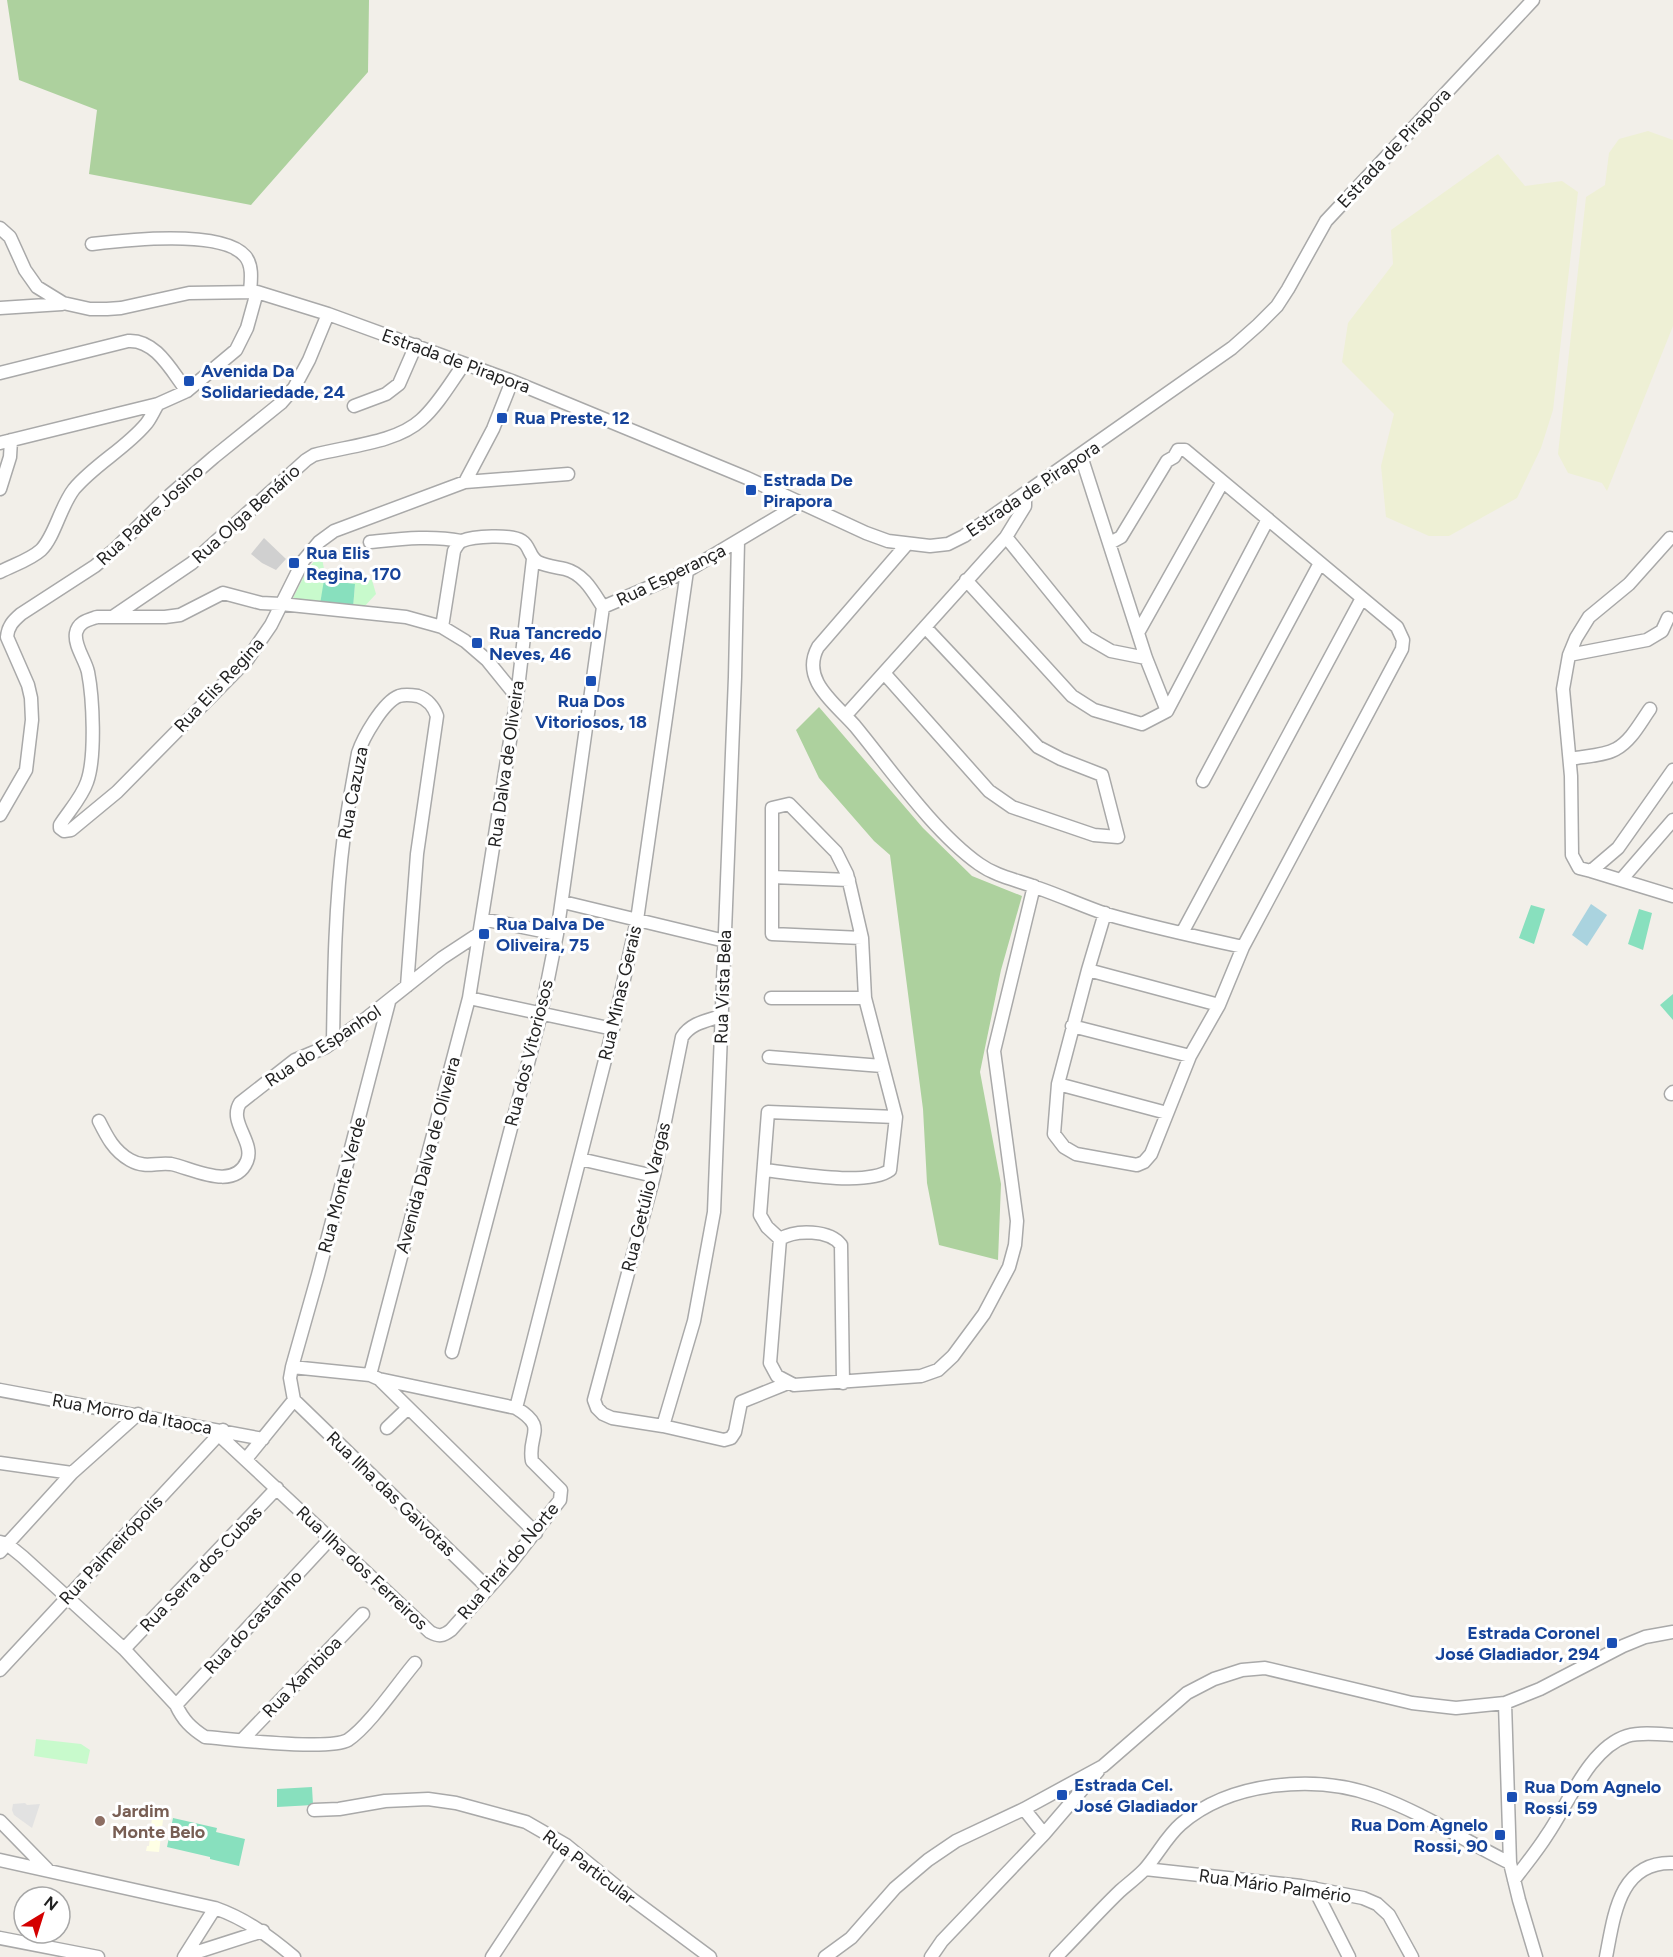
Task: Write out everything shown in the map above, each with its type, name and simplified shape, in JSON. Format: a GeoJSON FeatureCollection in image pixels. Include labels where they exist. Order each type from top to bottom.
{"type":"FeatureCollection","features":[{"type":"Feature","properties":{"kind":"street","name":"Estrada de Pirapora"},"geometry":{"type":"LineString","coordinates":[[0,228],[10,237],[25,270],[37,287],[63,303],[90,309],[107,309],[121,308],[189,292],[253,292],[328,314],[512,381],[747,478],[888,541],[930,546],[948,544],[964,536],[1081,456],[1232,348],[1258,325],[1277,306],[1288,290],[1326,221],[1533,0]]}},
{"type":"Feature","properties":{"kind":"street"},"geometry":{"type":"LineString","coordinates":[[0,489],[10,457],[5,442],[158,404],[188,391],[236,350],[247,328],[253,292],[251,274],[246,256],[238,250],[222,243],[180,238],[123,240],[92,244]]}},
{"type":"Feature","properties":{"kind":"street"},"geometry":{"type":"LineString","coordinates":[[0,308],[63,303]]}},
{"type":"Feature","properties":{"kind":"street","name":"Rua Padre Josino"},"geometry":{"type":"LineString","coordinates":[[0,815],[26,770],[32,720],[28,685],[7,637],[7,630],[11,623],[21,614],[95,566],[178,487],[281,403],[294,388],[309,360],[328,314]]}},
{"type":"Feature","properties":{"kind":"street"},"geometry":{"type":"LineString","coordinates":[[0,373],[139,340],[156,351],[188,391]]}},
{"type":"Feature","properties":{"kind":"street"},"geometry":{"type":"LineString","coordinates":[[354,406],[386,393],[399,384],[417,345]]}},
{"type":"Feature","properties":{"kind":"street","name":"Rua Olga Benário"},"geometry":{"type":"LineString","coordinates":[[114,616],[192,563],[306,460],[315,455],[395,435],[411,428],[428,413],[464,364]]}},
{"type":"Feature","properties":{"kind":"street"},"geometry":{"type":"LineString","coordinates":[[465,482],[493,429],[512,381]]}},
{"type":"Feature","properties":{"kind":"street"},"geometry":{"type":"LineString","coordinates":[[0,572],[34,555],[41,549],[63,505],[75,488],[94,468],[138,433],[158,404]]}},
{"type":"Feature","properties":{"kind":"street"},"geometry":{"type":"LineString","coordinates":[[1105,913],[1072,1026],[1058,1084],[1054,1134],[1064,1147],[1076,1154],[1133,1166],[1141,1164],[1151,1154],[1190,1056],[1219,1005],[1243,947],[1402,649],[1403,640],[1397,627],[1185,450],[1178,450],[1165,464],[1121,537],[1110,543]]}},
{"type":"Feature","properties":{"kind":"street"},"geometry":{"type":"LineString","coordinates":[[1081,456],[1146,658],[1167,711]]}},
{"type":"Feature","properties":{"kind":"street","name":"Rua Elis Regina"},"geometry":{"type":"LineString","coordinates":[[114,616],[86,620],[77,630],[76,637],[87,668],[91,689],[93,715],[90,768],[84,789],[60,825],[60,828],[67,832],[117,792],[247,660],[266,634],[303,561],[334,531],[465,482],[568,474]]}},
{"type":"Feature","properties":{"kind":"street"},"geometry":{"type":"LineString","coordinates":[[1139,631],[1222,483]]}},
{"type":"Feature","properties":{"kind":"street"},"geometry":{"type":"LineString","coordinates":[[846,715],[1006,537],[1025,506],[1025,494]]}},
{"type":"Feature","properties":{"kind":"street"},"geometry":{"type":"LineString","coordinates":[[738,541],[801,503]]}},
{"type":"Feature","properties":{"kind":"street"},"geometry":{"type":"LineString","coordinates":[[966,580],[1072,696],[1094,710],[1142,724],[1167,711],[1268,519]]}},
{"type":"Feature","properties":{"kind":"street"},"geometry":{"type":"LineString","coordinates":[[370,542],[422,538],[446,538],[461,541],[477,537],[514,538],[527,546],[533,559],[578,575],[587,583],[603,607]]}},
{"type":"Feature","properties":{"kind":"street"},"geometry":{"type":"LineString","coordinates":[[1006,537],[1087,637],[1111,651],[1146,658]]}},
{"type":"Feature","properties":{"kind":"street"},"geometry":{"type":"LineString","coordinates":[[1670,538],[1629,584],[1589,617],[1569,655],[1563,689],[1570,759],[1572,855],[1579,868],[1673,896]]}},
{"type":"Feature","properties":{"kind":"street"},"geometry":{"type":"LineString","coordinates":[[442,627],[454,551],[461,541]]}},
{"type":"Feature","properties":{"kind":"street","name":"Rua Esperança"},"geometry":{"type":"LineString","coordinates":[[603,607],[687,571],[738,541]]}},
{"type":"Feature","properties":{"kind":"street","name":"Rua Vista Bela"},"geometry":{"type":"LineString","coordinates":[[663,1426],[694,1321],[714,1212],[735,677],[738,541]]}},
{"type":"Feature","properties":{"kind":"street"},"geometry":{"type":"LineString","coordinates":[[907,544],[814,653],[812,666],[816,682],[954,843],[992,873],[1105,913],[1243,947]]}},
{"type":"Feature","properties":{"kind":"street","name":"Rua Dalva de Oliveira"},"geometry":{"type":"LineString","coordinates":[[480,933],[517,697],[533,559]]}},
{"type":"Feature","properties":{"kind":"street"},"geometry":{"type":"LineString","coordinates":[[1203,781],[1320,563]]}},
{"type":"Feature","properties":{"kind":"street","name":"Rua Minas Gerais"},"geometry":{"type":"LineString","coordinates":[[516,1408],[613,1029],[637,920],[687,571]]}},
{"type":"Feature","properties":{"kind":"street"},"geometry":{"type":"LineString","coordinates":[[114,616],[180,615],[223,593],[261,603],[406,617],[442,627],[465,642],[487,660],[517,697]]}},
{"type":"Feature","properties":{"kind":"street"},"geometry":{"type":"LineString","coordinates":[[1182,933],[1362,598]]}},
{"type":"Feature","properties":{"kind":"street","name":"Rua dos Vitoriosos"},"geometry":{"type":"LineString","coordinates":[[452,1352],[540,1014],[557,934],[603,607]]}},
{"type":"Feature","properties":{"kind":"street"},"geometry":{"type":"LineString","coordinates":[[1569,655],[1647,640],[1662,631],[1668,618]]}},
{"type":"Feature","properties":{"kind":"street"},"geometry":{"type":"LineString","coordinates":[[884,673],[1001,801],[1012,807],[1094,835],[1118,837],[1102,775],[1038,747],[925,627]]}},
{"type":"Feature","properties":{"kind":"street","name":"Rua Cazuza"},"geometry":{"type":"LineString","coordinates":[[333,1042],[334,959],[340,877],[344,835],[358,753],[362,741],[384,709],[400,695],[420,697],[434,708],[437,716],[417,854],[407,986]]}},
{"type":"Feature","properties":{"kind":"street"},"geometry":{"type":"LineString","coordinates":[[1570,759],[1617,749],[1650,710]]}},
{"type":"Feature","properties":{"kind":"street"},"geometry":{"type":"LineString","coordinates":[[1591,871],[1618,848],[1673,770]]}},
{"type":"Feature","properties":{"kind":"street"},"geometry":{"type":"LineString","coordinates":[[764,1170],[858,1179],[882,1176],[890,1170],[896,1117],[865,998],[861,938],[849,880],[836,852],[789,804],[772,808],[772,934],[861,938]]}},
{"type":"Feature","properties":{"kind":"street"},"geometry":{"type":"LineString","coordinates":[[1621,880],[1673,820]]}},
{"type":"Feature","properties":{"kind":"street"},"geometry":{"type":"LineString","coordinates":[[772,877],[849,880]]}},
{"type":"Feature","properties":{"kind":"street"},"geometry":{"type":"LineString","coordinates":[[780,1239],[770,1363],[777,1376],[788,1383],[794,1385],[843,1383],[921,1376],[938,1370],[953,1356],[984,1314],[1009,1267],[1015,1245],[1017,1221],[994,1051],[1034,886]]}},
{"type":"Feature","properties":{"kind":"street"},"geometry":{"type":"LineString","coordinates":[[563,902],[725,941]]}},
{"type":"Feature","properties":{"kind":"street"},"geometry":{"type":"LineString","coordinates":[[482,919],[557,934]]}},
{"type":"Feature","properties":{"kind":"street","name":"Rua do Espanhol"},"geometry":{"type":"LineString","coordinates":[[99,1121],[111,1144],[129,1160],[152,1166],[170,1164],[208,1176],[234,1174],[247,1162],[248,1154],[237,1118],[240,1103],[295,1060],[321,1050],[390,1002],[442,958],[480,933]]}},
{"type":"Feature","properties":{"kind":"street","name":"Avenida Dalva de Oliveira"},"geometry":{"type":"LineString","coordinates":[[374,1377],[469,998],[480,933]]}},
{"type":"Feature","properties":{"kind":"street"},"geometry":{"type":"LineString","coordinates":[[1088,970],[1219,1005]]}},
{"type":"Feature","properties":{"kind":"street"},"geometry":{"type":"LineString","coordinates":[[469,998],[613,1029]]}},
{"type":"Feature","properties":{"kind":"street"},"geometry":{"type":"LineString","coordinates":[[771,998],[865,998]]}},
{"type":"Feature","properties":{"kind":"street","name":"Rua Monte Verde"},"geometry":{"type":"LineString","coordinates":[[294,1400],[290,1378],[292,1367],[390,1002]]}},
{"type":"Feature","properties":{"kind":"street","name":"Rua Getúlio Vargas"},"geometry":{"type":"LineString","coordinates":[[663,1426],[612,1418],[597,1408],[594,1400],[654,1176],[682,1037],[696,1024],[721,1016]]}},
{"type":"Feature","properties":{"kind":"street"},"geometry":{"type":"LineString","coordinates":[[1072,1026],[1190,1056]]}},
{"type":"Feature","properties":{"kind":"street"},"geometry":{"type":"LineString","coordinates":[[769,1058],[882,1066]]}},
{"type":"Feature","properties":{"kind":"street"},"geometry":{"type":"LineString","coordinates":[[1058,1084],[1167,1113]]}},
{"type":"Feature","properties":{"kind":"street"},"geometry":{"type":"LineString","coordinates":[[780,1239],[767,1227],[760,1215],[768,1112],[896,1117]]}},
{"type":"Feature","properties":{"kind":"street"},"geometry":{"type":"LineString","coordinates":[[580,1159],[654,1176]]}},
{"type":"Feature","properties":{"kind":"street"},"geometry":{"type":"LineString","coordinates":[[780,1239],[798,1233],[828,1236],[836,1239],[841,1245],[843,1383]]}},
{"type":"Feature","properties":{"kind":"street"},"geometry":{"type":"LineString","coordinates":[[292,1367],[374,1377],[516,1408]]}},
{"type":"Feature","properties":{"kind":"street"},"geometry":{"type":"LineString","coordinates":[[374,1377],[536,1533]]}},
{"type":"Feature","properties":{"kind":"street"},"geometry":{"type":"LineString","coordinates":[[663,1426],[724,1440],[731,1438],[735,1432],[741,1402],[788,1383]]}},
{"type":"Feature","properties":{"kind":"street","name":"Rua Morro da Itaoca"},"geometry":{"type":"LineString","coordinates":[[0,1390],[263,1439]]}},
{"type":"Feature","properties":{"kind":"street"},"geometry":{"type":"LineString","coordinates":[[246,1459],[294,1400]]}},
{"type":"Feature","properties":{"kind":"street","name":"Rua Ilha das Gaivotas"},"geometry":{"type":"LineString","coordinates":[[294,1400],[488,1588]]}},
{"type":"Feature","properties":{"kind":"street"},"geometry":{"type":"LineString","coordinates":[[387,1428],[408,1408]]}},
{"type":"Feature","properties":{"kind":"street","name":"Rua Piraí do Norte"},"geometry":{"type":"LineString","coordinates":[[451,1630],[536,1533],[560,1500],[561,1490],[532,1461],[535,1430],[533,1422],[529,1416],[516,1408]]}},
{"type":"Feature","properties":{"kind":"street"},"geometry":{"type":"LineString","coordinates":[[138,1414],[72,1473],[2,1546],[66,1597],[124,1649],[176,1705],[181,1716],[191,1728],[205,1737],[325,1745],[346,1741],[368,1720],[415,1663]]}},
{"type":"Feature","properties":{"kind":"street","name":"Rua Ilha dos Ferreiros"},"geometry":{"type":"LineString","coordinates":[[221,1432],[246,1459],[430,1632],[437,1636],[444,1635],[451,1630]]}},
{"type":"Feature","properties":{"kind":"street","name":"Rua Palmeirópolis"},"geometry":{"type":"LineString","coordinates":[[0,1670],[221,1432]]}},
{"type":"Feature","properties":{"kind":"street"},"geometry":{"type":"LineString","coordinates":[[0,1462],[72,1473]]}},
{"type":"Feature","properties":{"kind":"street","name":"Rua Serra dos Cubas"},"geometry":{"type":"LineString","coordinates":[[124,1649],[277,1488]]}},
{"type":"Feature","properties":{"kind":"street","name":"Rua do castanho"},"geometry":{"type":"LineString","coordinates":[[176,1705],[330,1539]]}},
{"type":"Feature","properties":{"kind":"street","name":"Rua Xambioa"},"geometry":{"type":"LineString","coordinates":[[242,1740],[363,1614]]}},
{"type":"Feature","properties":{"kind":"street"},"geometry":{"type":"LineString","coordinates":[[931,1957],[942,1941],[1044,1834],[1103,1766],[1187,1693],[1214,1679],[1242,1670],[1264,1668],[1412,1703],[1456,1708],[1504,1703],[1540,1689],[1623,1646],[1645,1637],[1673,1632]]}},
{"type":"Feature","properties":{"kind":"street"},"geometry":{"type":"LineString","coordinates":[[1504,1703],[1510,1863],[1536,1957]]}},
{"type":"Feature","properties":{"kind":"street"},"geometry":{"type":"LineString","coordinates":[[1515,1880],[1548,1835],[1579,1782],[1607,1748],[1626,1736],[1653,1733],[1673,1735]]}},
{"type":"Feature","properties":{"kind":"street"},"geometry":{"type":"LineString","coordinates":[[825,1957],[851,1938],[895,1888],[928,1860],[956,1841],[1024,1809],[1103,1766]]}},
{"type":"Feature","properties":{"kind":"street"},"geometry":{"type":"LineString","coordinates":[[1056,1957],[1119,1892],[1145,1869],[1172,1832],[1184,1822],[1217,1802],[1261,1787],[1310,1782],[1374,1795],[1413,1812],[1510,1863]]}},
{"type":"Feature","properties":{"kind":"street","name":"Rua Particular"},"geometry":{"type":"LineString","coordinates":[[314,1810],[339,1809],[405,1799],[428,1799],[456,1803],[526,1822],[566,1845],[632,1899],[710,1957]]}},
{"type":"Feature","properties":{"kind":"street"},"geometry":{"type":"LineString","coordinates":[[1024,1809],[1044,1834]]}},
{"type":"Feature","properties":{"kind":"street"},"geometry":{"type":"LineString","coordinates":[[0,1821],[48,1869]]}},
{"type":"Feature","properties":{"kind":"street"},"geometry":{"type":"LineString","coordinates":[[492,1957],[566,1845]]}},
{"type":"Feature","properties":{"kind":"street"},"geometry":{"type":"LineString","coordinates":[[0,1860],[215,1908],[246,1920],[294,1957]]}},
{"type":"Feature","properties":{"kind":"street"},"geometry":{"type":"LineString","coordinates":[[1606,1957],[1614,1917],[1624,1888],[1640,1870],[1657,1862],[1673,1863]]}},
{"type":"Feature","properties":{"kind":"street","name":"Rua Mário Palmério"},"geometry":{"type":"LineString","coordinates":[[1145,1869],[1314,1888],[1364,1898],[1389,1915],[1412,1957]]}},
{"type":"Feature","properties":{"kind":"street"},"geometry":{"type":"LineString","coordinates":[[1314,1888],[1349,1957]]}},
{"type":"Feature","properties":{"kind":"street"},"geometry":{"type":"LineString","coordinates":[[184,1957],[215,1908]]}},
{"type":"Feature","properties":{"kind":"street"},"geometry":{"type":"LineString","coordinates":[[184,1957],[263,1931]]}},
{"type":"Feature","properties":{"kind":"street"},"geometry":{"type":"LineString","coordinates":[[0,1938],[98,1957]]}},
{"type":"Feature","properties":{"kind":"shaded area"},"geometry":{"type":"Polygon","coordinates":[[[1648,131],[1673,140],[1673,326],[1607,491],[1602,483],[1568,473],[1558,454],[1586,197],[1605,185],[1609,153],[1619,139],[1648,131]]]}},
{"type":"Feature","properties":{"kind":"shaded area"},"geometry":{"type":"Polygon","coordinates":[[[1498,154],[1525,186],[1562,181],[1578,192],[1553,410],[1541,448],[1517,498],[1449,536],[1429,536],[1386,517],[1381,466],[1394,414],[1342,362],[1348,323],[1393,264],[1391,230],[1498,154]]]}},
{"type":"Feature","properties":{"kind":"shaded area"},"geometry":{"type":"Polygon","coordinates":[[[264,538],[286,559],[276,570],[251,554],[264,538]]]}},
{"type":"Feature","properties":{"kind":"shaded area"},"geometry":{"type":"Polygon","coordinates":[[[25,1803],[27,1805],[40,1804],[32,1828],[14,1815],[12,1810],[13,1804],[25,1803]]]}},
{"type":"Feature","properties":{"kind":"shaded area","name":"Jardim Monte Belo"},"geometry":{"type":"Polygon","coordinates":[[[152,1818],[163,1820],[159,1852],[146,1851],[149,1846],[152,1818]]]}},
{"type":"Feature","properties":{"kind":"green space"},"geometry":{"type":"Polygon","coordinates":[[[7,0],[369,0],[368,72],[251,205],[89,174],[97,110],[19,80],[7,0]]]}},
{"type":"Feature","properties":{"kind":"green space"},"geometry":{"type":"Polygon","coordinates":[[[321,553],[325,574],[372,580],[376,594],[363,608],[353,608],[355,584],[325,580],[320,604],[292,600],[307,570],[321,553]]]}},
{"type":"Feature","properties":{"kind":"green space"},"geometry":{"type":"Polygon","coordinates":[[[324,580],[355,584],[353,608],[320,604],[324,580]]]}},
{"type":"Feature","properties":{"kind":"green space"},"geometry":{"type":"Polygon","coordinates":[[[819,707],[923,828],[972,876],[1022,896],[1001,970],[980,1072],[1001,1184],[998,1260],[939,1245],[927,1183],[923,1109],[890,855],[874,841],[819,778],[796,730],[819,707]]]}},
{"type":"Feature","properties":{"kind":"green space"},"geometry":{"type":"Polygon","coordinates":[[[1531,905],[1545,909],[1534,944],[1519,938],[1531,905]]]}},
{"type":"Feature","properties":{"kind":"green space"},"geometry":{"type":"Polygon","coordinates":[[[1639,909],[1652,913],[1643,950],[1628,944],[1639,909]]]}},
{"type":"Feature","properties":{"kind":"green space"},"geometry":{"type":"Polygon","coordinates":[[[1673,994],[1673,1020],[1660,1005],[1673,994]]]}},
{"type":"Feature","properties":{"kind":"green space"},"geometry":{"type":"Polygon","coordinates":[[[36,1739],[81,1744],[90,1750],[87,1764],[34,1756],[36,1739]]]}},
{"type":"Feature","properties":{"kind":"green space"},"geometry":{"type":"Polygon","coordinates":[[[312,1787],[313,1805],[277,1807],[277,1789],[312,1787]]]}},
{"type":"Feature","properties":{"kind":"green space"},"geometry":{"type":"Polygon","coordinates":[[[173,1818],[217,1828],[216,1832],[245,1839],[239,1866],[167,1847],[173,1818]]]}},
{"type":"Feature","properties":{"kind":"water"},"geometry":{"type":"Polygon","coordinates":[[[1591,904],[1607,915],[1587,946],[1572,935],[1591,904]]]}},
{"type":"Feature","properties":{"kind":"place","name":"Avenida Da Solidariedade, 24"},"geometry":{"type":"Point","coordinates":[189,381]}},
{"type":"Feature","properties":{"kind":"place","name":"Rua Preste, 12"},"geometry":{"type":"Point","coordinates":[502,418]}},
{"type":"Feature","properties":{"kind":"place","name":"Estrada De Pirapora"},"geometry":{"type":"Point","coordinates":[751,490]}},
{"type":"Feature","properties":{"kind":"place","name":"Rua Elis Regina, 170"},"geometry":{"type":"Point","coordinates":[294,563]}},
{"type":"Feature","properties":{"kind":"place","name":"Rua Tancredo Neves, 46"},"geometry":{"type":"Point","coordinates":[477,643]}},
{"type":"Feature","properties":{"kind":"place","name":"Rua Dos Vitoriosos, 18"},"geometry":{"type":"Point","coordinates":[591,681]}},
{"type":"Feature","properties":{"kind":"place","name":"Rua Dalva De Oliveira, 75"},"geometry":{"type":"Point","coordinates":[484,934]}},
{"type":"Feature","properties":{"kind":"place","name":"Estrada Coronel José Gladiador, 294"},"geometry":{"type":"Point","coordinates":[1612,1643]}},
{"type":"Feature","properties":{"kind":"place","name":"Estrada Cel. José Gladiador"},"geometry":{"type":"Point","coordinates":[1062,1795]}},
{"type":"Feature","properties":{"kind":"place","name":"Rua Dom Agnelo Rossi, 59"},"geometry":{"type":"Point","coordinates":[1512,1797]}},
{"type":"Feature","properties":{"kind":"place","name":"Jardim Monte Belo"},"geometry":{"type":"Point","coordinates":[100,1821]}},
{"type":"Feature","properties":{"kind":"place","name":"Rua Dom Agnelo Rossi, 90"},"geometry":{"type":"Point","coordinates":[1500,1835]}}]}
